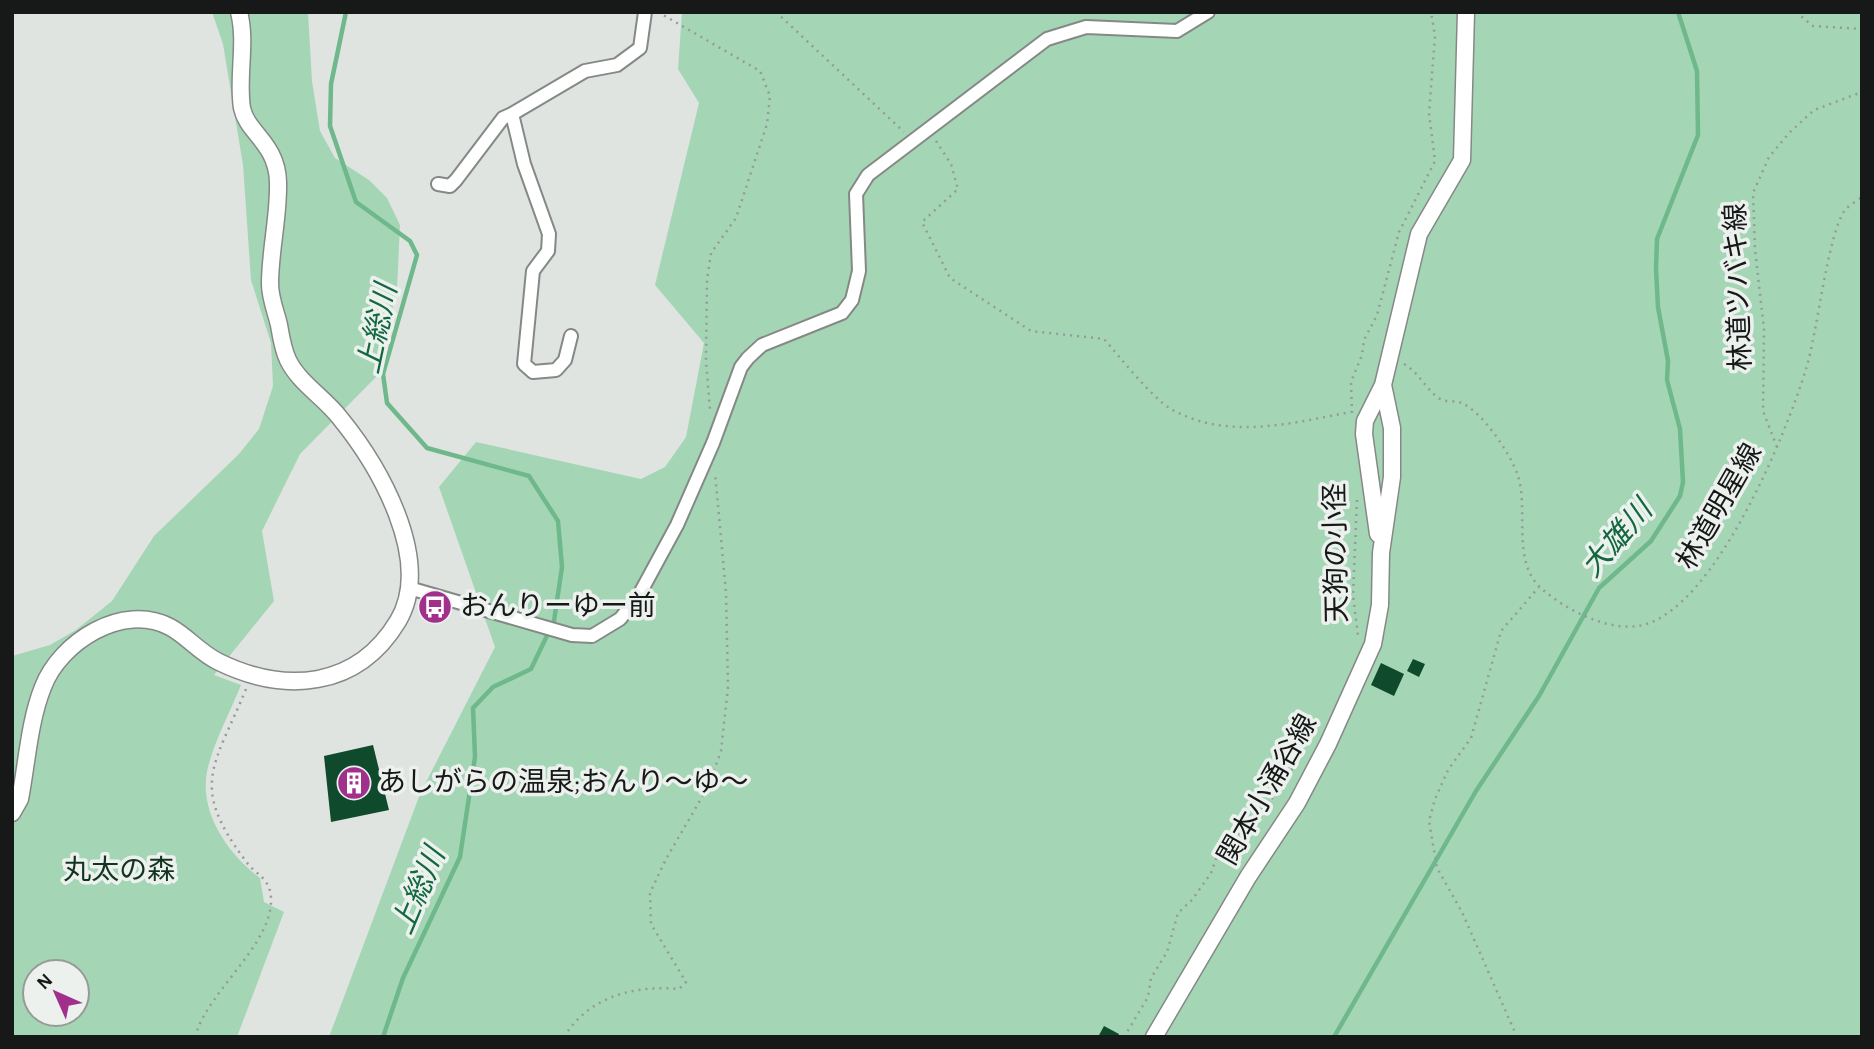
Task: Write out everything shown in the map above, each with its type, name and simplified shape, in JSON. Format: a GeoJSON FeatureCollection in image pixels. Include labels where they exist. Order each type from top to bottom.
{"type":"FeatureCollection","features":[{"type":"Feature","properties":{"kind":"main road"},"geometry":{"type":"LineString","coordinates":[[12,813],[20,800],[43,686],[61,659],[86,634],[124,621],[150,621],[171,628],[191,646],[218,662],[271,680],[311,683],[343,673],[372,652],[401,616],[409,588],[407,549],[397,512],[369,458],[339,416],[294,370],[286,358],[270,286],[278,181],[274,155],[242,111],[239,12]]}},
{"type":"Feature","properties":{"kind":"main road","name":"関本小涌谷線"},"geometry":{"type":"LineString","coordinates":[[1381,553],[1364,434],[1371,408],[1383,384],[1419,234],[1462,160],[1466,12]]}},
{"type":"Feature","properties":{"kind":"main road","name":"関本小涌谷線"},"geometry":{"type":"LineString","coordinates":[[1154,1037],[1248,877],[1297,803],[1344,710],[1373,644],[1380,605],[1381,553],[1392,452],[1392,428],[1383,384]]}},
{"type":"Feature","properties":{"kind":"street"},"geometry":{"type":"LineString","coordinates":[[438,184],[450,186],[456,180],[503,118],[585,71],[617,65],[640,48],[645,12]]}},
{"type":"Feature","properties":{"kind":"street"},"geometry":{"type":"LineString","coordinates":[[409,588],[572,635],[592,636],[620,619],[638,597],[677,524],[713,443],[741,367],[762,345],[842,313],[852,300],[859,271],[856,194],[868,174],[1047,39],[1086,27],[1177,31],[1208,12]]}},
{"type":"Feature","properties":{"kind":"street"},"geometry":{"type":"LineString","coordinates":[[512,114],[524,164],[549,234],[548,251],[533,271],[524,364],[533,372],[556,370],[565,360],[571,336]]}},
{"type":"Feature","properties":{"kind":"path"},"geometry":{"type":"LineString","coordinates":[[658,12],[760,71],[770,96],[767,124],[736,218],[711,253],[707,280],[706,361],[711,416]]}},
{"type":"Feature","properties":{"kind":"path"},"geometry":{"type":"LineString","coordinates":[[776,12],[911,139]]}},
{"type":"Feature","properties":{"kind":"path"},"geometry":{"type":"LineString","coordinates":[[1351,423],[1351,382],[1364,340],[1377,315],[1399,232],[1435,161],[1429,113],[1431,60],[1435,36],[1432,12]]}},
{"type":"Feature","properties":{"kind":"path"},"geometry":{"type":"LineString","coordinates":[[1797,12],[1813,26],[1862,29]]}},
{"type":"Feature","properties":{"kind":"path","name":"林道ツバキ線"},"geometry":{"type":"LineString","coordinates":[[1777,448],[1763,411],[1764,328],[1755,250],[1753,193],[1769,157],[1790,132],[1814,110],[1862,92]]}},
{"type":"Feature","properties":{"kind":"path"},"geometry":{"type":"LineString","coordinates":[[928,128],[951,164],[958,189],[922,222],[950,278],[1031,331],[1104,339],[1169,408],[1215,427],[1267,427],[1371,408]]}},
{"type":"Feature","properties":{"kind":"path","name":"林道明星線"},"geometry":{"type":"LineString","coordinates":[[1539,587],[1572,608],[1602,622],[1621,626],[1644,625],[1670,612],[1704,580],[1754,495],[1777,448],[1807,368],[1840,224],[1845,211],[1862,197]]}},
{"type":"Feature","properties":{"kind":"path"},"geometry":{"type":"LineString","coordinates":[[1390,356],[1418,372],[1438,398],[1462,403],[1484,422],[1505,449],[1520,487],[1527,569],[1539,587],[1501,631],[1471,738],[1448,770],[1429,821],[1437,868],[1462,912],[1517,1037]]}},
{"type":"Feature","properties":{"kind":"path"},"geometry":{"type":"LineString","coordinates":[[564,1037],[589,1009],[619,993],[656,987],[679,989],[686,982],[651,925],[650,893],[666,859],[709,785],[721,751],[728,687],[726,605],[715,470]]}},
{"type":"Feature","properties":{"kind":"path","name":"天狗の小径"},"geometry":{"type":"LineString","coordinates":[[1357,499],[1353,595],[1358,640]]}},
{"type":"Feature","properties":{"kind":"path"},"geometry":{"type":"LineString","coordinates":[[195,1037],[205,1012],[255,943],[265,923],[271,897],[264,876],[248,864],[216,816],[210,786],[213,770],[252,675]]}},
{"type":"Feature","properties":{"kind":"path"},"geometry":{"type":"LineString","coordinates":[[1124,1037],[1148,997],[1151,978],[1167,952],[1178,913],[1192,900],[1211,873],[1220,848],[1244,830],[1284,785],[1302,749],[1318,730]]}},
{"type":"Feature","properties":{"kind":"green space","name":"丸太の森"},"geometry":{"type":"Polygon","coordinates":[[[212,12],[308,12],[312,81],[320,131],[335,158],[369,180],[387,198],[400,225],[397,289],[376,377],[300,454],[262,531],[274,601],[214,675],[241,685],[217,739],[207,772],[206,787],[212,817],[227,845],[248,869],[260,878],[264,902],[284,912],[237,1037],[12,1037],[12,656],[50,645],[76,630],[112,601],[154,536],[239,454],[259,429],[273,386],[271,343],[251,280],[243,165],[223,44],[212,12]]]}},
{"type":"Feature","properties":{"kind":"green space"},"geometry":{"type":"Polygon","coordinates":[[[682,12],[1862,12],[1862,1037],[329,1037],[420,794],[495,647],[439,487],[476,442],[641,479],[665,467],[686,437],[704,343],[655,285],[699,103],[678,69],[682,12]]]}},
{"type":"Feature","properties":{"kind":"building"},"geometry":{"type":"Polygon","coordinates":[[[1413,659],[1425,664],[1419,677],[1407,671],[1413,659]]]}},
{"type":"Feature","properties":{"kind":"building"},"geometry":{"type":"Polygon","coordinates":[[[1381,663],[1404,674],[1394,696],[1371,685],[1381,663]]]}},
{"type":"Feature","properties":{"kind":"building","name":"あしがらの温泉;おんり〜ゆ〜"},"geometry":{"type":"Polygon","coordinates":[[[373,745],[389,810],[331,822],[324,756],[373,745]]]}},
{"type":"Feature","properties":{"kind":"building"},"geometry":{"type":"Polygon","coordinates":[[[1104,1026],[1119,1034],[1118,1037],[1098,1037],[1104,1026]]]}},
{"type":"Feature","properties":{"kind":"waterway","name":"上総川"},"geometry":{"type":"LineString","coordinates":[[346,12],[331,84],[330,126],[356,202],[410,241],[417,255],[383,374],[387,403],[427,448],[529,476],[558,521],[562,567],[554,621],[531,669],[493,687],[473,708],[475,757],[460,857],[403,978],[383,1037]]}},
{"type":"Feature","properties":{"kind":"waterway","name":"大雄川"},"geometry":{"type":"LineString","coordinates":[[1334,1037],[1476,791],[1539,696],[1599,588],[1651,541],[1680,496],[1683,482],[1680,429],[1667,380],[1668,361],[1658,307],[1656,269],[1657,239],[1698,135],[1697,71],[1678,12]]}},
{"type":"Feature","properties":{"kind":"place","name":"おんりーゆー前"},"geometry":{"type":"Point","coordinates":[435,607]}},
{"type":"Feature","properties":{"kind":"place","name":"あしがらの温泉;おんり〜ゆ〜"},"geometry":{"type":"Point","coordinates":[354,783]}}]}
